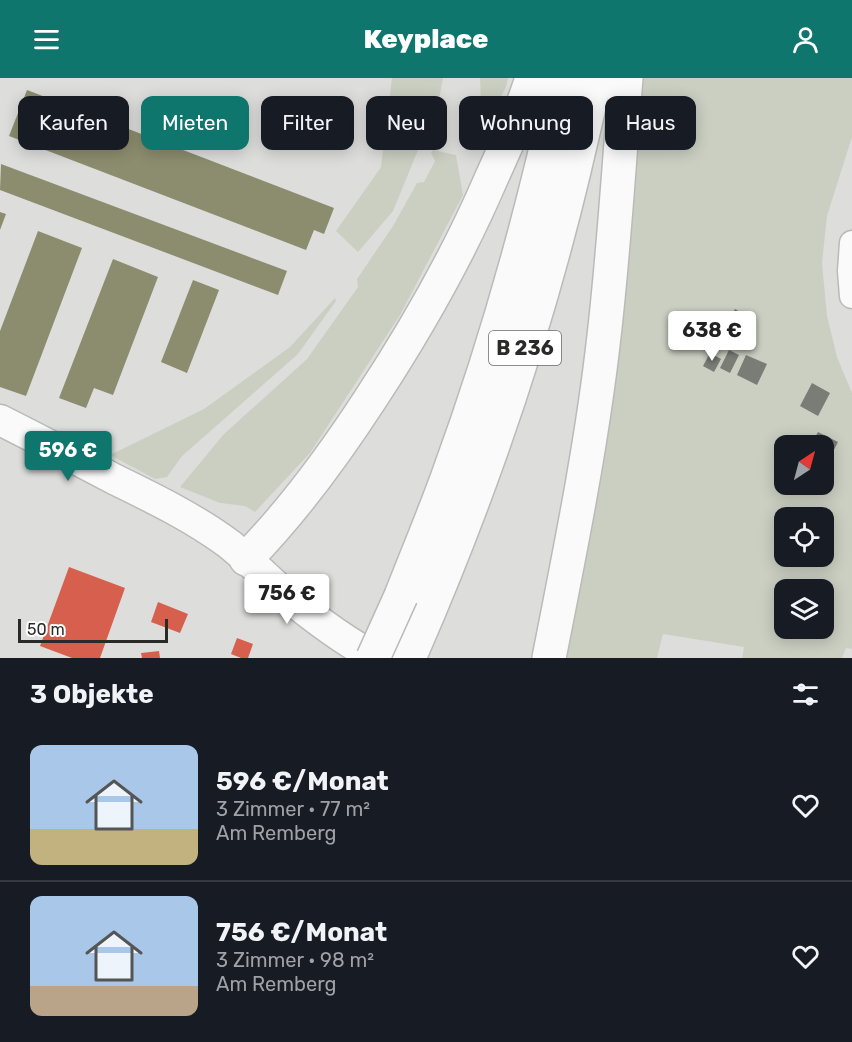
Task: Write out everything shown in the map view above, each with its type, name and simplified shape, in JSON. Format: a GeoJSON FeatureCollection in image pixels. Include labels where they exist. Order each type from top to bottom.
{"type":"FeatureCollection","features":[{"type":"Feature","properties":{"kind":"highway"},"geometry":{"type":"LineString","coordinates":[[246,559],[269,536],[318,475],[364,409],[418,324],[480,206],[532,78]]}},
{"type":"Feature","properties":{"kind":"highway","name":"B 236"},"geometry":{"type":"LineString","coordinates":[[375,658],[449,473],[502,315],[542,168],[562,78]]}},
{"type":"Feature","properties":{"kind":"highway","name":"B 236"},"geometry":{"type":"LineString","coordinates":[[410,658],[478,488],[520,367],[563,216],[595,78]]}},
{"type":"Feature","properties":{"kind":"highway"},"geometry":{"type":"LineString","coordinates":[[549,658],[588,446],[604,337],[626,78]]}},
{"type":"Feature","properties":{"kind":"street"},"geometry":{"type":"LineString","coordinates":[[852,243],[850,271],[852,296]]}},
{"type":"Feature","properties":{"kind":"street"},"geometry":{"type":"LineString","coordinates":[[0,420],[176,511],[228,544],[288,596],[332,630],[375,658]]}},
{"type":"Feature","properties":{"kind":"shaded area"},"geometry":{"type":"Polygon","coordinates":[[[392,78],[443,78],[440,96],[390,96],[392,78]]]}},
{"type":"Feature","properties":{"kind":"shaded area"},"geometry":{"type":"Polygon","coordinates":[[[480,78],[508,78],[501,96],[481,96],[480,78]]]}},
{"type":"Feature","properties":{"kind":"shaded area"},"geometry":{"type":"Polygon","coordinates":[[[643,78],[852,78],[852,137],[827,216],[822,263],[827,316],[837,357],[852,393],[852,649],[846,648],[842,658],[742,658],[744,647],[663,634],[657,658],[561,658],[604,450],[620,346],[637,150],[696,150],[696,96],[641,96],[643,78]]]}},
{"type":"Feature","properties":{"kind":"shaded area"},"geometry":{"type":"Polygon","coordinates":[[[383,150],[418,150],[393,211],[358,252],[336,231],[381,167],[383,150]]]}},
{"type":"Feature","properties":{"kind":"shaded area"},"geometry":{"type":"Polygon","coordinates":[[[433,150],[456,155],[463,195],[400,315],[310,453],[255,512],[245,506],[220,503],[180,487],[224,434],[307,359],[358,287],[357,279],[393,226],[417,183],[424,182],[435,161],[431,153],[433,150]]]}},
{"type":"Feature","properties":{"kind":"shaded area"},"geometry":{"type":"Polygon","coordinates":[[[335,298],[336,301],[298,354],[182,456],[167,477],[155,479],[110,455],[204,409],[290,347],[335,298]]]}},
{"type":"Feature","properties":{"kind":"building: Handel"},"geometry":{"type":"Polygon","coordinates":[[[69,567],[125,588],[100,658],[72,658],[40,646],[69,567]]]}},
{"type":"Feature","properties":{"kind":"building: Handel"},"geometry":{"type":"Polygon","coordinates":[[[158,602],[188,614],[180,633],[151,622],[158,602]]]}},
{"type":"Feature","properties":{"kind":"building: Handel"},"geometry":{"type":"Polygon","coordinates":[[[237,638],[253,644],[248,658],[231,654],[237,638]]]}},
{"type":"Feature","properties":{"kind":"building: Handel"},"geometry":{"type":"Polygon","coordinates":[[[159,651],[160,658],[142,658],[141,653],[159,651]]]}},
{"type":"Feature","properties":{"kind":"building: Industrie"},"geometry":{"type":"Polygon","coordinates":[[[27,90],[43,96],[25,96],[27,90]]]}},
{"type":"Feature","properties":{"kind":"building: Industrie"},"geometry":{"type":"Polygon","coordinates":[[[18,113],[18,139],[9,136],[18,113]]]}},
{"type":"Feature","properties":{"kind":"building: Industrie"},"geometry":{"type":"Polygon","coordinates":[[[129,129],[141,134],[141,150],[183,150],[334,208],[324,234],[314,230],[306,250],[45,150],[129,150],[129,129]]]}},
{"type":"Feature","properties":{"kind":"building: Industrie"},"geometry":{"type":"Polygon","coordinates":[[[1,164],[287,271],[278,295],[0,190],[1,164]]]}},
{"type":"Feature","properties":{"kind":"building: Industrie"},"geometry":{"type":"Polygon","coordinates":[[[0,212],[6,214],[0,230],[0,212]]]}},
{"type":"Feature","properties":{"kind":"building: Industrie"},"geometry":{"type":"Polygon","coordinates":[[[38,231],[82,248],[26,396],[0,387],[0,331],[38,231]]]}},
{"type":"Feature","properties":{"kind":"building: Industrie"},"geometry":{"type":"Polygon","coordinates":[[[113,259],[158,277],[113,395],[94,388],[86,408],[59,398],[113,259]]]}},
{"type":"Feature","properties":{"kind":"building: Industrie"},"geometry":{"type":"Polygon","coordinates":[[[193,280],[219,290],[187,373],[161,362],[193,280]]]}},
{"type":"Feature","properties":{"kind":"building: Sonstige"},"geometry":{"type":"Polygon","coordinates":[[[735,309],[744,314],[730,340],[721,335],[735,309]]]}},
{"type":"Feature","properties":{"kind":"building: Sonstige"},"geometry":{"type":"Polygon","coordinates":[[[729,350],[739,355],[730,373],[720,368],[729,350]]]}},
{"type":"Feature","properties":{"kind":"building: Sonstige"},"geometry":{"type":"Polygon","coordinates":[[[710,353],[721,359],[714,372],[703,366],[710,353]]]}},
{"type":"Feature","properties":{"kind":"building: Sonstige"},"geometry":{"type":"Polygon","coordinates":[[[746,355],[767,364],[757,385],[737,375],[746,355]]]}},
{"type":"Feature","properties":{"kind":"building: Sonstige"},"geometry":{"type":"Polygon","coordinates":[[[812,383],[830,393],[818,416],[800,406],[812,383]]]}}]}
